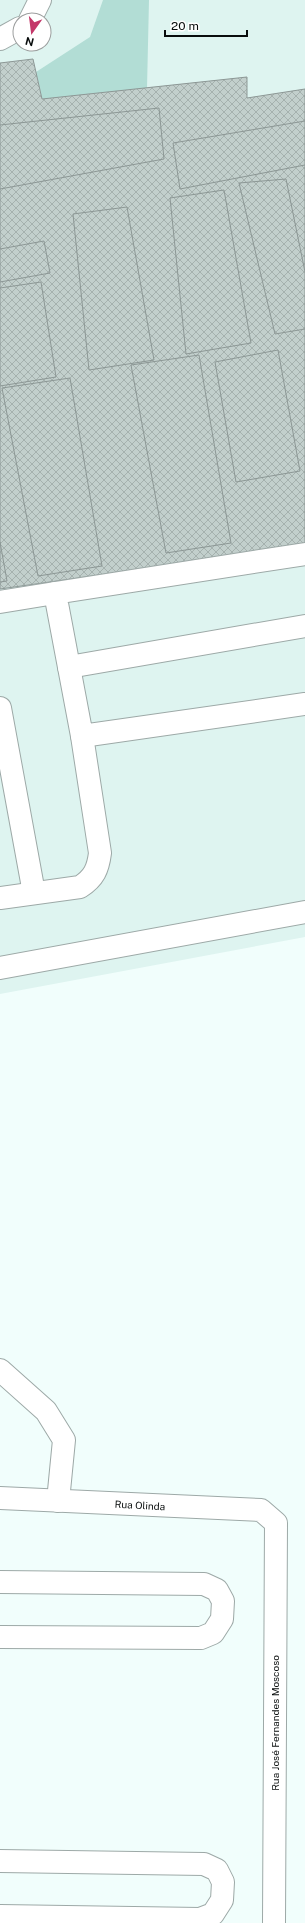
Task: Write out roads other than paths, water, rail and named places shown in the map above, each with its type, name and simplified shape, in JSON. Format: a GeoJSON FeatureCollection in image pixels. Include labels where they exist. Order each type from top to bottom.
{"type":"FeatureCollection","features":[{"type":"Feature","properties":{"kind":"street"},"geometry":{"type":"LineString","coordinates":[[34,12],[40,0]]}},
{"type":"Feature","properties":{"kind":"street"},"geometry":{"type":"LineString","coordinates":[[0,39],[12,32]]}},
{"type":"Feature","properties":{"kind":"street"},"geometry":{"type":"LineString","coordinates":[[0,602],[305,554]]}},
{"type":"Feature","properties":{"kind":"street"},"geometry":{"type":"LineString","coordinates":[[0,898],[80,887],[90,880],[98,868],[100,852],[82,736],[55,593]]}},
{"type":"Feature","properties":{"kind":"street"},"geometry":{"type":"LineString","coordinates":[[69,667],[305,626]]}},
{"type":"Feature","properties":{"kind":"street"},"geometry":{"type":"LineString","coordinates":[[82,736],[305,704]]}},
{"type":"Feature","properties":{"kind":"street"},"geometry":{"type":"LineString","coordinates":[[0,708],[34,893]]}},
{"type":"Feature","properties":{"kind":"street"},"geometry":{"type":"LineString","coordinates":[[0,968],[305,912]]}},
{"type":"Feature","properties":{"kind":"street"},"geometry":{"type":"LineString","coordinates":[[0,1370],[46,1411],[64,1440],[58,1501]]}},
{"type":"Feature","properties":{"kind":"street","name":"Rua Olinda"},"geometry":{"type":"LineString","coordinates":[[0,1498],[261,1510],[276,1523]]}},
{"type":"Feature","properties":{"kind":"street","name":"Rua José Fernandes Moscoso"},"geometry":{"type":"LineString","coordinates":[[274,1923],[276,1523]]}},
{"type":"Feature","properties":{"kind":"street"},"geometry":{"type":"LineString","coordinates":[[0,1582],[204,1584],[217,1590],[223,1601],[222,1619],[213,1633],[201,1638],[0,1637]]}},
{"type":"Feature","properties":{"kind":"street"},"geometry":{"type":"LineString","coordinates":[[0,1861],[204,1864],[217,1870],[223,1882],[222,1900],[213,1914],[200,1919],[0,1916]]}}]}
